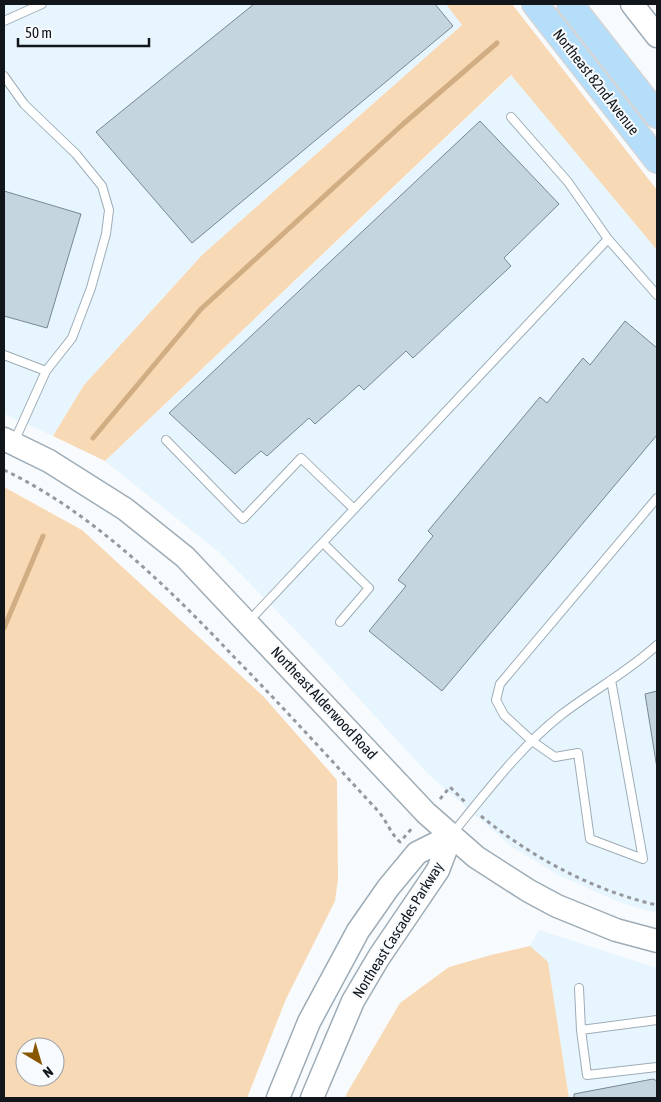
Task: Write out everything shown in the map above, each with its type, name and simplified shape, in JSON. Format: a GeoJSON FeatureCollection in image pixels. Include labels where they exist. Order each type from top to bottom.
{"type":"FeatureCollection","features":[{"type":"Feature","properties":{"kind":"main road","name":"Northeast 82nd Avenue"},"geometry":{"type":"LineString","coordinates":[[535,4],[657,160]]}},
{"type":"Feature","properties":{"kind":"main road","name":"Northeast 82nd Avenue"},"geometry":{"type":"LineString","coordinates":[[570,4],[657,115]]}},
{"type":"Feature","properties":{"kind":"street"},"geometry":{"type":"LineString","coordinates":[[632,4],[657,36]]}},
{"type":"Feature","properties":{"kind":"street","name":"Northeast Alderwood Road"},"geometry":{"type":"LineString","coordinates":[[9,442],[85,482],[125,509],[185,557],[426,813],[476,857],[557,906],[616,930],[657,941]]}},
{"type":"Feature","properties":{"kind":"street","name":"Northeast Cascades Parkway"},"geometry":{"type":"LineString","coordinates":[[278,1098],[309,1022],[358,931],[388,888],[416,853],[451,836]]}},
{"type":"Feature","properties":{"kind":"street","name":"Northeast Cascades Parkway"},"geometry":{"type":"LineString","coordinates":[[312,1098],[353,1001],[379,957],[438,870],[451,836]]}},
{"type":"Feature","properties":{"kind":"lane"},"geometry":{"type":"LineString","coordinates":[[4,21],[42,4]]}},
{"type":"Feature","properties":{"kind":"lane"},"geometry":{"type":"LineString","coordinates":[[4,76],[24,104],[76,154],[102,186],[109,210],[106,234],[88,297],[72,338],[46,371],[9,442]]}},
{"type":"Feature","properties":{"kind":"lane"},"geometry":{"type":"LineString","coordinates":[[511,116],[568,182],[608,239],[657,295]]}},
{"type":"Feature","properties":{"kind":"lane"},"geometry":{"type":"LineString","coordinates":[[248,622],[608,239]]}},
{"type":"Feature","properties":{"kind":"lane"},"geometry":{"type":"LineString","coordinates":[[4,355],[46,371]]}},
{"type":"Feature","properties":{"kind":"lane"},"geometry":{"type":"LineString","coordinates":[[166,440],[243,519],[301,458],[354,509]]}},
{"type":"Feature","properties":{"kind":"lane"},"geometry":{"type":"LineString","coordinates":[[611,680],[643,859],[590,839],[578,753],[555,757],[532,741],[504,715],[496,700],[500,684],[657,498]]}},
{"type":"Feature","properties":{"kind":"lane"},"geometry":{"type":"LineString","coordinates":[[323,542],[369,588],[340,622]]}},
{"type":"Feature","properties":{"kind":"lane"},"geometry":{"type":"LineString","coordinates":[[451,836],[532,741],[561,715],[644,657],[657,645]]}},
{"type":"Feature","properties":{"kind":"lane"},"geometry":{"type":"LineString","coordinates":[[579,988],[581,1030],[587,1075],[657,1066]]}},
{"type":"Feature","properties":{"kind":"lane"},"geometry":{"type":"LineString","coordinates":[[581,1030],[657,1020]]}},
{"type":"Feature","properties":{"kind":"path"},"geometry":{"type":"LineString","coordinates":[[4,470],[50,496],[80,516],[165,586],[378,811],[386,820],[392,834],[400,842]]}},
{"type":"Feature","properties":{"kind":"path"},"geometry":{"type":"LineString","coordinates":[[450,788],[508,837],[555,866],[593,884],[657,905]]}},
{"type":"Feature","properties":{"kind":"shaded area"},"geometry":{"type":"Polygon","coordinates":[[[4,4],[446,4],[463,24],[202,255],[84,385],[53,436],[4,414],[4,4]]]}},
{"type":"Feature","properties":{"kind":"shaded area"},"geometry":{"type":"Polygon","coordinates":[[[446,4],[512,4],[657,190],[657,250],[511,75],[105,461],[53,436],[84,385],[202,255],[462,25],[446,4]]]}},
{"type":"Feature","properties":{"kind":"shaded area"},"geometry":{"type":"Polygon","coordinates":[[[512,75],[657,250],[657,913],[621,903],[558,875],[512,847],[428,774],[309,644],[220,553],[105,461],[512,75]]]}},
{"type":"Feature","properties":{"kind":"shaded area"},"geometry":{"type":"Polygon","coordinates":[[[4,487],[82,530],[263,696],[337,780],[338,879],[335,901],[286,999],[247,1098],[4,1098],[4,487]]]}},
{"type":"Feature","properties":{"kind":"shaded area"},"geometry":{"type":"Polygon","coordinates":[[[539,930],[657,968],[657,1098],[569,1098],[548,963],[530,946],[539,930]]]}},
{"type":"Feature","properties":{"kind":"shaded area"},"geometry":{"type":"Polygon","coordinates":[[[530,946],[548,962],[569,1098],[345,1098],[400,1003],[449,967],[530,946]]]}},
{"type":"Feature","properties":{"kind":"building"},"geometry":{"type":"Polygon","coordinates":[[[254,4],[435,4],[453,26],[192,243],[96,132],[254,4]]]}},
{"type":"Feature","properties":{"kind":"building"},"geometry":{"type":"Polygon","coordinates":[[[480,121],[559,204],[504,258],[511,266],[413,358],[406,351],[364,390],[359,385],[315,424],[309,418],[267,456],[261,451],[235,474],[169,413],[480,121]]]}},
{"type":"Feature","properties":{"kind":"building"},"geometry":{"type":"Polygon","coordinates":[[[4,191],[81,214],[47,328],[4,316],[4,191]]]}},
{"type":"Feature","properties":{"kind":"building"},"geometry":{"type":"Polygon","coordinates":[[[625,321],[657,348],[657,435],[442,691],[369,631],[406,586],[398,580],[433,536],[428,531],[540,397],[547,403],[583,358],[590,365],[625,321]]]}},
{"type":"Feature","properties":{"kind":"building"},"geometry":{"type":"Polygon","coordinates":[[[657,691],[657,768],[645,694],[657,691]]]}},
{"type":"Feature","properties":{"kind":"building"},"geometry":{"type":"Polygon","coordinates":[[[653,1079],[657,1081],[657,1098],[574,1098],[574,1094],[653,1079]]]}},
{"type":"Feature","properties":{"kind":"waterway"},"geometry":{"type":"LineString","coordinates":[[93,438],[201,309],[402,125],[497,43]]}},
{"type":"Feature","properties":{"kind":"waterway"},"geometry":{"type":"LineString","coordinates":[[4,628],[43,536]]}}]}
